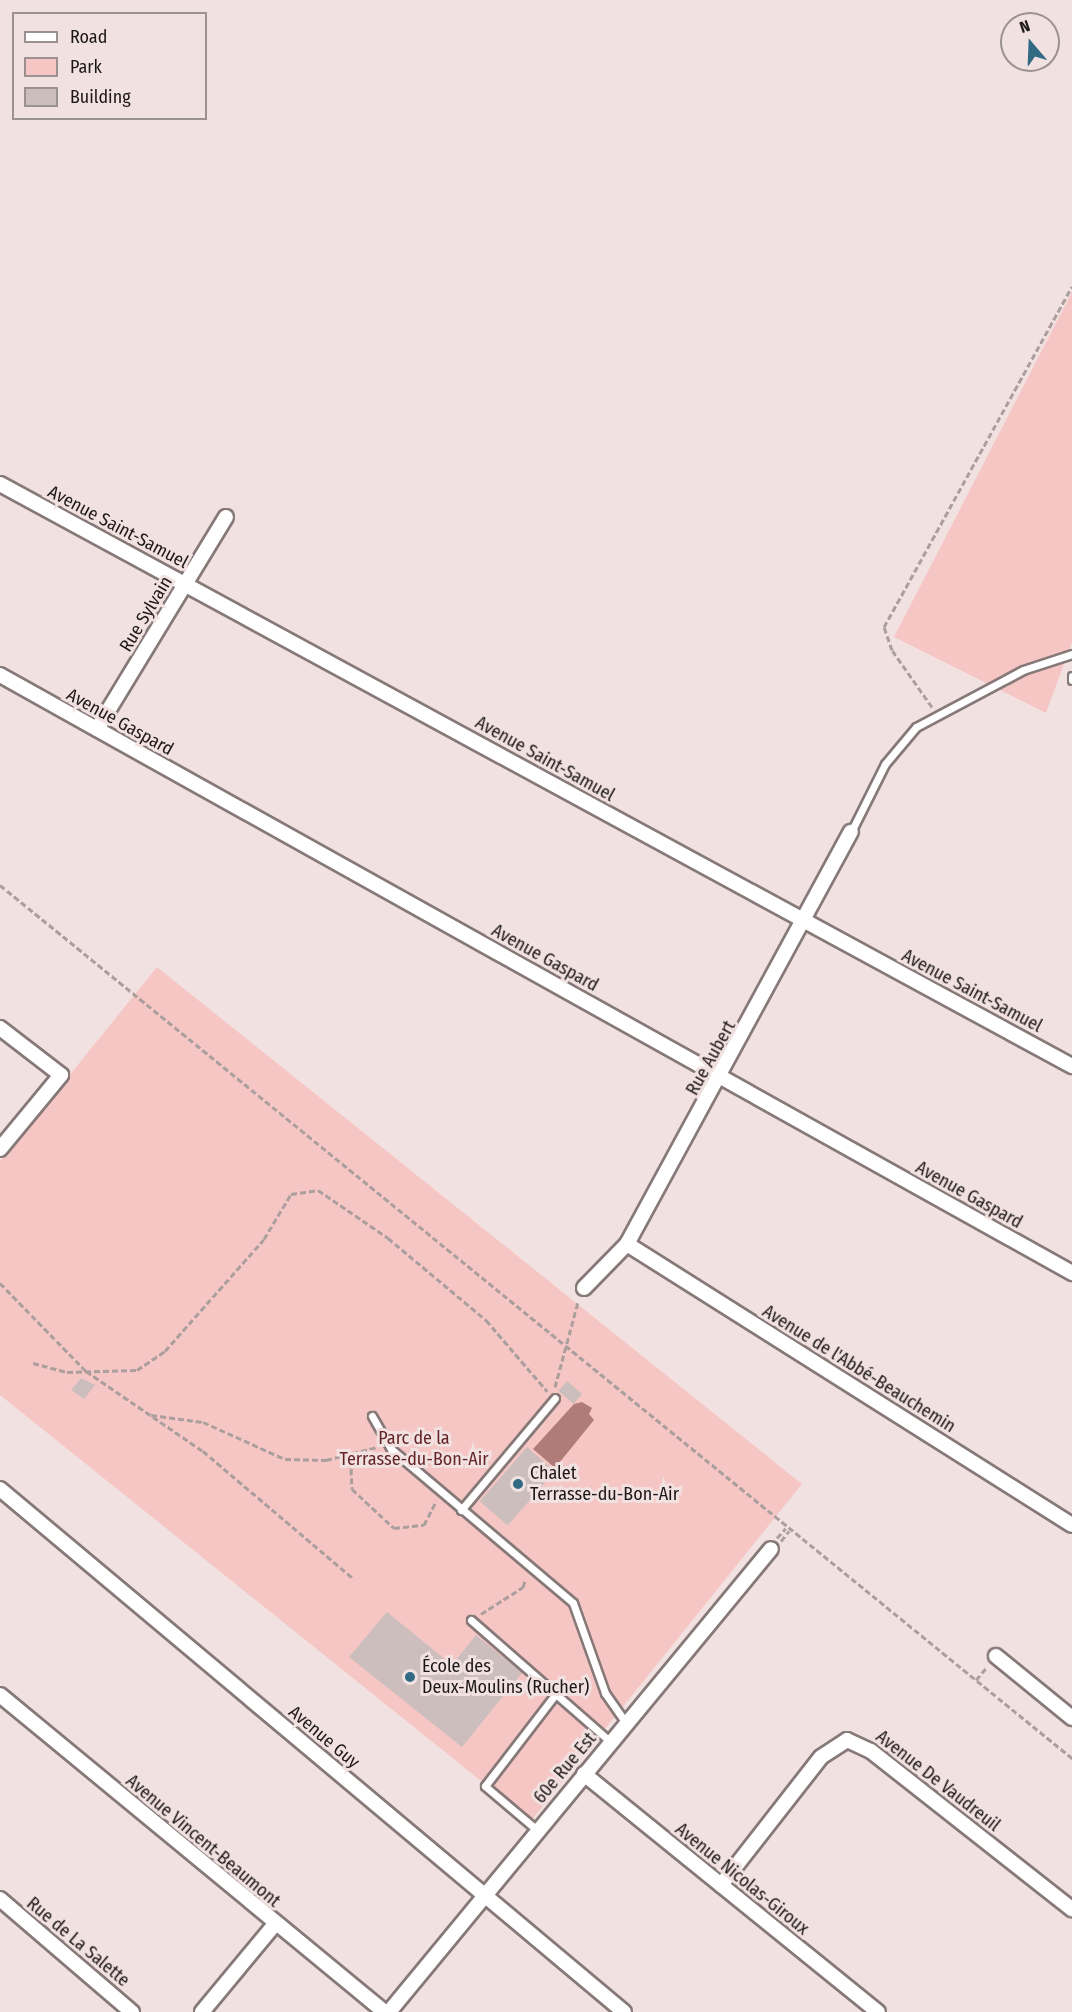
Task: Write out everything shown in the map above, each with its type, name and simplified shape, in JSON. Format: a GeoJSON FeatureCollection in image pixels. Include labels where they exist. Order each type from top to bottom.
{"type":"FeatureCollection","features":[{"type":"Feature","properties":{"kind":"street","name":"Avenue Saint-Samuel"},"geometry":{"type":"LineString","coordinates":[[0,484],[1072,1066]]}},
{"type":"Feature","properties":{"kind":"street","name":"Rue Sylvain"},"geometry":{"type":"LineString","coordinates":[[97,729],[226,517]]}},
{"type":"Feature","properties":{"kind":"street","name":"Avenue Gaspard"},"geometry":{"type":"LineString","coordinates":[[0,675],[1072,1273]]}},
{"type":"Feature","properties":{"kind":"street","name":"Rue Aubert"},"geometry":{"type":"LineString","coordinates":[[584,1288],[627,1244],[721,1077],[851,832]]}},
{"type":"Feature","properties":{"kind":"street"},"geometry":{"type":"LineString","coordinates":[[0,1028],[61,1076],[0,1149]]}},
{"type":"Feature","properties":{"kind":"street","name":"Avenue de l'Abbé-Beauchemin"},"geometry":{"type":"LineString","coordinates":[[627,1244],[1072,1525]]}},
{"type":"Feature","properties":{"kind":"street","name":"Avenue Guy"},"geometry":{"type":"LineString","coordinates":[[0,1489],[624,2012]]}},
{"type":"Feature","properties":{"kind":"street","name":"60e Rue Est"},"geometry":{"type":"LineString","coordinates":[[387,2012],[771,1549]]}},
{"type":"Feature","properties":{"kind":"street"},"geometry":{"type":"LineString","coordinates":[[996,1656],[1072,1718]]}},
{"type":"Feature","properties":{"kind":"street","name":"Avenue Vincent-Beaumont"},"geometry":{"type":"LineString","coordinates":[[0,1695],[275,1924],[387,2012]]}},
{"type":"Feature","properties":{"kind":"street","name":"Avenue De Vaudreuil"},"geometry":{"type":"LineString","coordinates":[[721,1885],[821,1757],[847,1740],[872,1751],[1072,1909]]}},
{"type":"Feature","properties":{"kind":"street","name":"Avenue Nicolas-Giroux"},"geometry":{"type":"LineString","coordinates":[[584,1774],[878,2012]]}},
{"type":"Feature","properties":{"kind":"street","name":"Rue de La Salette"},"geometry":{"type":"LineString","coordinates":[[0,1899],[132,2012]]}},
{"type":"Feature","properties":{"kind":"street"},"geometry":{"type":"LineString","coordinates":[[202,2012],[275,1924]]}},
{"type":"Feature","properties":{"kind":"lane"},"geometry":{"type":"LineString","coordinates":[[851,832],[899,742],[937,713],[1023,670],[1072,654]]}},
{"type":"Feature","properties":{"kind":"lane"},"geometry":{"type":"LineString","coordinates":[[461,1510],[555,1398]]}},
{"type":"Feature","properties":{"kind":"lane"},"geometry":{"type":"LineString","coordinates":[[372,1416],[384,1442],[461,1510],[573,1603],[605,1693],[627,1724]]}},
{"type":"Feature","properties":{"kind":"lane"},"geometry":{"type":"LineString","coordinates":[[471,1620],[554,1696],[611,1742]]}},
{"type":"Feature","properties":{"kind":"lane"},"geometry":{"type":"LineString","coordinates":[[537,1830],[485,1786],[554,1696]]}},
{"type":"Feature","properties":{"kind":"path"},"geometry":{"type":"LineString","coordinates":[[937,713],[892,650],[884,627],[1072,286]]}},
{"type":"Feature","properties":{"kind":"path"},"geometry":{"type":"LineString","coordinates":[[0,885],[1072,1758]]}},
{"type":"Feature","properties":{"kind":"path"},"geometry":{"type":"LineString","coordinates":[[33,1363],[86,1371],[137,1370],[165,1351],[264,1239],[291,1194],[318,1190],[388,1238],[486,1320],[555,1398]]}},
{"type":"Feature","properties":{"kind":"path"},"geometry":{"type":"LineString","coordinates":[[0,1283],[86,1371],[203,1451],[354,1579]]}},
{"type":"Feature","properties":{"kind":"path"},"geometry":{"type":"LineString","coordinates":[[555,1398],[563,1343],[584,1288]]}},
{"type":"Feature","properties":{"kind":"path"},"geometry":{"type":"LineString","coordinates":[[149,1415],[203,1422],[285,1459],[326,1460],[362,1452],[351,1469],[352,1489],[404,1530],[431,1518],[436,1502],[431,1484]]}},
{"type":"Feature","properties":{"kind":"path"},"geometry":{"type":"LineString","coordinates":[[471,1620],[523,1587],[530,1568]]}},
{"type":"Feature","properties":{"kind":"green space"},"geometry":{"type":"Polygon","coordinates":[[[1072,292],[1072,642],[1046,713],[894,637],[1072,292]]]}},
{"type":"Feature","properties":{"kind":"green space","name":"Parc de la Terrasse-du-Bon-Air"},"geometry":{"type":"Polygon","coordinates":[[[157,967],[802,1484],[531,1821],[0,1395],[0,1161],[157,967]]]}},
{"type":"Feature","properties":{"kind":"shaded area"},"geometry":{"type":"Polygon","coordinates":[[[582,1402],[592,1408],[589,1414],[594,1420],[555,1468],[533,1449],[574,1404],[582,1402]]]}},
{"type":"Feature","properties":{"kind":"building"},"geometry":{"type":"Polygon","coordinates":[[[81,1378],[95,1385],[84,1399],[71,1390],[81,1378]]]}},
{"type":"Feature","properties":{"kind":"building"},"geometry":{"type":"Polygon","coordinates":[[[567,1381],[582,1394],[574,1404],[558,1391],[567,1381]]]}},
{"type":"Feature","properties":{"kind":"building"},"geometry":{"type":"Polygon","coordinates":[[[527,1447],[555,1471],[508,1526],[480,1501],[527,1447]]]}},
{"type":"Feature","properties":{"kind":"building","name":"École des Deux-Moulins (Rucher)"},"geometry":{"type":"Polygon","coordinates":[[[387,1612],[452,1665],[476,1635],[522,1673],[462,1747],[349,1657],[387,1612]]]}},
{"type":"Feature","properties":{"kind":"place","name":"Chalet Terrasse-du-Bon-Air"},"geometry":{"type":"Point","coordinates":[518,1484]}},
{"type":"Feature","properties":{"kind":"place","name":"École des Deux-Moulins (Rucher)"},"geometry":{"type":"Point","coordinates":[410,1677]}}]}
